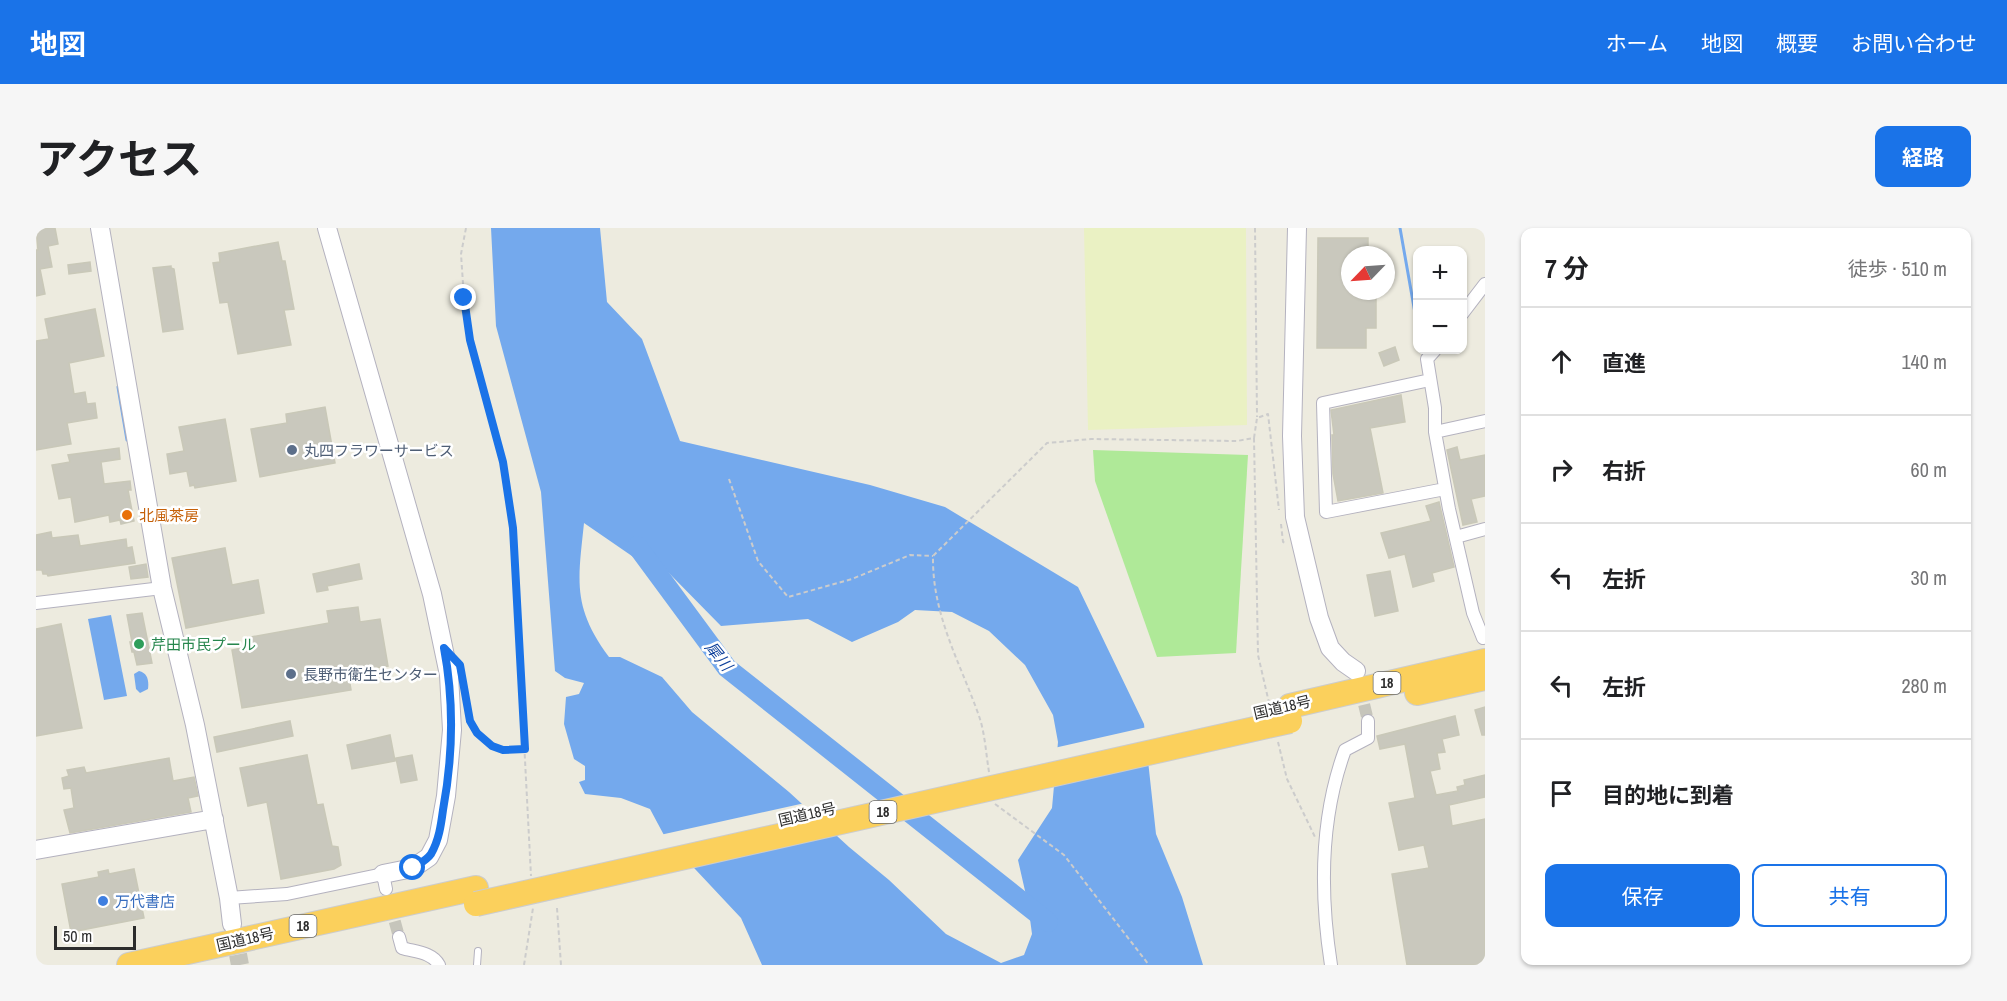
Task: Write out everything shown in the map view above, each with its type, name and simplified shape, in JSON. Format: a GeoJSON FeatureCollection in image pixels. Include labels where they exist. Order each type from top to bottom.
{"type":"FeatureCollection","features":[{"type":"Feature","properties":{"kind":"highway","name":"国道18号"},"geometry":{"type":"LineString","coordinates":[[1282,718],[1484,649]]}},
{"type":"Feature","properties":{"kind":"highway","name":"国道18号"},"geometry":{"type":"LineString","coordinates":[[129,965],[476,896],[1282,718],[1485,678]]}},
{"type":"Feature","properties":{"kind":"highway","name":"国道18号"},"geometry":{"type":"LineString","coordinates":[[206,965],[476,896]]}},
{"type":"Feature","properties":{"kind":"street"},"geometry":{"type":"LineString","coordinates":[[100,228],[162,588],[195,725],[229,898],[232,924]]}},
{"type":"Feature","properties":{"kind":"street"},"geometry":{"type":"LineString","coordinates":[[229,898],[288,894],[385,881],[413,868],[429,857],[438,840],[446,796],[452,730],[449,675],[432,594],[327,228]]}},
{"type":"Feature","properties":{"kind":"street"},"geometry":{"type":"LineString","coordinates":[[1297,228],[1292,436],[1295,517],[1318,618],[1330,648],[1342,662],[1356,672]]}},
{"type":"Feature","properties":{"kind":"street"},"geometry":{"type":"LineString","coordinates":[[1467,307],[1485,284]]}},
{"type":"Feature","properties":{"kind":"street"},"geometry":{"type":"LineString","coordinates":[[1431,354],[1427,359],[1435,408],[1434,432],[1473,613],[1484,649]]}},
{"type":"Feature","properties":{"kind":"street"},"geometry":{"type":"LineString","coordinates":[[1430,380],[1323,404],[1326,512],[1445,489]]}},
{"type":"Feature","properties":{"kind":"street"},"geometry":{"type":"LineString","coordinates":[[1434,432],[1485,421]]}},
{"type":"Feature","properties":{"kind":"street"},"geometry":{"type":"LineString","coordinates":[[1456,537],[1485,529]]}},
{"type":"Feature","properties":{"kind":"street"},"geometry":{"type":"LineString","coordinates":[[36,603],[162,588]]}},
{"type":"Feature","properties":{"kind":"street"},"geometry":{"type":"LineString","coordinates":[[1331,965],[1325,927],[1324,855],[1331,802],[1345,750],[1368,738],[1368,721]]}},
{"type":"Feature","properties":{"kind":"street"},"geometry":{"type":"LineString","coordinates":[[36,850],[214,819]]}},
{"type":"Feature","properties":{"kind":"street"},"geometry":{"type":"LineString","coordinates":[[399,937],[402,948],[427,954],[439,965]]}},
{"type":"Feature","properties":{"kind":"lane"},"geometry":{"type":"LineString","coordinates":[[477,965],[478,951]]}},
{"type":"Feature","properties":{"kind":"path"},"geometry":{"type":"LineString","coordinates":[[466,228],[461,254],[470,340],[503,462],[513,528],[531,879]]}},
{"type":"Feature","properties":{"kind":"path"},"geometry":{"type":"LineString","coordinates":[[1255,228],[1257,418],[1254,438],[1258,655],[1282,718],[1287,779],[1324,855]]}},
{"type":"Feature","properties":{"kind":"path"},"geometry":{"type":"LineString","coordinates":[[1257,418],[1268,414],[1283,542],[1302,549]]}},
{"type":"Feature","properties":{"kind":"path"},"geometry":{"type":"LineString","coordinates":[[729,479],[758,561],[788,597],[852,579],[910,555],[933,556],[1047,443],[1091,439],[1237,441],[1254,438]]}},
{"type":"Feature","properties":{"kind":"path"},"geometry":{"type":"LineString","coordinates":[[466,699],[470,721],[477,733],[492,746],[503,750],[525,749]]}},
{"type":"Feature","properties":{"kind":"path"},"geometry":{"type":"LineString","coordinates":[[524,965],[533,903]]}},
{"type":"Feature","properties":{"kind":"path"},"geometry":{"type":"LineString","coordinates":[[557,908],[561,965]]}},
{"type":"Feature","properties":{"kind":"sand"},"geometry":{"type":"Polygon","coordinates":[[[1084,228],[1246,228],[1247,425],[1088,430],[1084,228]]]}},
{"type":"Feature","properties":{"kind":"green space"},"geometry":{"type":"Polygon","coordinates":[[[1093,450],[1248,455],[1236,653],[1157,657],[1095,481],[1093,450]]]}},
{"type":"Feature","properties":{"kind":"water"},"geometry":{"type":"Polygon","coordinates":[[[491,228],[600,228],[607,302],[642,339],[680,441],[870,485],[945,507],[1078,587],[1144,724],[1156,834],[1182,897],[1203,965],[762,965],[741,918],[665,837],[650,809],[621,798],[585,794],[579,782],[585,780],[585,766],[574,759],[564,724],[566,697],[579,694],[584,683],[565,678],[555,671],[541,492],[496,326],[491,228]],[[584,523],[580,561],[580,593],[589,623],[609,657],[620,657],[662,677],[692,712],[789,792],[889,880],[946,934],[1001,963],[1024,955],[1032,934],[1018,860],[1052,808],[1058,742],[1053,715],[1025,665],[989,631],[952,612],[915,610],[898,622],[852,642],[808,619],[721,626],[663,567],[645,565],[584,523]]]}},
{"type":"Feature","properties":{"kind":"water"},"geometry":{"type":"Polygon","coordinates":[[[111,615],[127,696],[104,700],[88,619],[111,615]]]}},
{"type":"Feature","properties":{"kind":"water"},"geometry":{"type":"Polygon","coordinates":[[[139,671],[146,675],[148,683],[148,689],[140,693],[136,689],[134,674],[139,671]]]}},
{"type":"Feature","properties":{"kind":"pier"},"geometry":{"type":"Polygon","coordinates":[[[1147,727],[1151,764],[1051,787],[1054,748],[1147,727]]]}},
{"type":"Feature","properties":{"kind":"pier"},"geometry":{"type":"Polygon","coordinates":[[[805,803],[839,834],[689,867],[660,835],[805,803]]]}},
{"type":"Feature","properties":{"kind":"building"},"geometry":{"type":"Polygon","coordinates":[[[36,228],[55,228],[58,244],[48,246],[52,267],[40,269],[45,294],[36,296],[36,250],[38,250],[36,228]]]}},
{"type":"Feature","properties":{"kind":"building"},"geometry":{"type":"Polygon","coordinates":[[[1318,238],[1368,238],[1368,246],[1341,246],[1341,300],[1376,300],[1376,328],[1366,328],[1366,348],[1317,348],[1318,238]]]}},
{"type":"Feature","properties":{"kind":"building"},"geometry":{"type":"Polygon","coordinates":[[[278,242],[282,261],[285,261],[294,309],[284,310],[291,345],[238,354],[228,302],[220,303],[213,263],[220,262],[219,253],[278,242]]]}},
{"type":"Feature","properties":{"kind":"building"},"geometry":{"type":"Polygon","coordinates":[[[90,262],[91,271],[69,274],[68,265],[90,262]]]}},
{"type":"Feature","properties":{"kind":"building"},"geometry":{"type":"Polygon","coordinates":[[[171,266],[174,269],[183,329],[163,332],[153,268],[171,266]]]}},
{"type":"Feature","properties":{"kind":"building"},"geometry":{"type":"Polygon","coordinates":[[[95,309],[104,356],[69,363],[74,394],[85,392],[87,404],[95,403],[97,418],[67,423],[71,444],[36,450],[36,341],[49,339],[45,319],[95,309]]]}},
{"type":"Feature","properties":{"kind":"building"},"geometry":{"type":"Polygon","coordinates":[[[1395,347],[1399,360],[1384,366],[1379,353],[1395,347]]]}},
{"type":"Feature","properties":{"kind":"building"},"geometry":{"type":"Polygon","coordinates":[[[1401,395],[1405,422],[1370,428],[1383,493],[1338,501],[1333,474],[1332,435],[1334,435],[1331,410],[1401,395]]]}},
{"type":"Feature","properties":{"kind":"building"},"geometry":{"type":"Polygon","coordinates":[[[325,407],[335,463],[260,477],[251,429],[287,423],[286,414],[325,407]]]}},
{"type":"Feature","properties":{"kind":"building"},"geometry":{"type":"Polygon","coordinates":[[[225,419],[236,481],[195,488],[194,485],[190,486],[187,471],[170,474],[167,454],[184,451],[179,427],[225,419]]]}},
{"type":"Feature","properties":{"kind":"building"},"geometry":{"type":"Polygon","coordinates":[[[1457,447],[1460,460],[1485,455],[1485,496],[1471,499],[1477,522],[1463,525],[1447,450],[1457,447]]]}},
{"type":"Feature","properties":{"kind":"building"},"geometry":{"type":"Polygon","coordinates":[[[119,448],[120,459],[101,462],[104,484],[130,481],[131,490],[128,490],[134,521],[121,524],[120,520],[110,522],[109,515],[75,522],[71,497],[59,499],[52,465],[70,462],[68,455],[119,448]]]}},
{"type":"Feature","properties":{"kind":"building"},"geometry":{"type":"Polygon","coordinates":[[[1439,502],[1454,567],[1432,573],[1434,581],[1413,587],[1405,554],[1389,558],[1381,533],[1431,521],[1426,506],[1439,502]]]}},
{"type":"Feature","properties":{"kind":"building"},"geometry":{"type":"Polygon","coordinates":[[[51,532],[52,538],[78,535],[80,546],[126,539],[127,548],[132,547],[135,563],[48,576],[43,574],[42,570],[36,570],[36,535],[51,532]]]}},
{"type":"Feature","properties":{"kind":"building"},"geometry":{"type":"Polygon","coordinates":[[[225,548],[232,585],[258,580],[264,613],[186,628],[172,558],[225,548]]]}},
{"type":"Feature","properties":{"kind":"building"},"geometry":{"type":"Polygon","coordinates":[[[146,564],[148,577],[131,579],[129,567],[146,564]]]}},
{"type":"Feature","properties":{"kind":"building"},"geometry":{"type":"Polygon","coordinates":[[[359,564],[362,579],[327,586],[328,590],[317,592],[313,574],[359,564]]]}},
{"type":"Feature","properties":{"kind":"building"},"geometry":{"type":"Polygon","coordinates":[[[1390,571],[1398,611],[1375,616],[1367,575],[1390,571]]]}},
{"type":"Feature","properties":{"kind":"building"},"geometry":{"type":"Polygon","coordinates":[[[358,607],[360,622],[380,619],[388,666],[348,672],[351,690],[242,708],[232,650],[246,647],[245,638],[329,623],[327,611],[358,607]]]}},
{"type":"Feature","properties":{"kind":"building"},"geometry":{"type":"Polygon","coordinates":[[[142,613],[152,663],[137,665],[130,642],[132,642],[127,615],[142,613]]]}},
{"type":"Feature","properties":{"kind":"building"},"geometry":{"type":"Polygon","coordinates":[[[61,624],[82,728],[36,736],[36,629],[61,624]]]}},
{"type":"Feature","properties":{"kind":"building"},"geometry":{"type":"Polygon","coordinates":[[[1485,707],[1485,735],[1482,735],[1475,710],[1485,707]]]}},
{"type":"Feature","properties":{"kind":"building"},"geometry":{"type":"Polygon","coordinates":[[[1455,716],[1459,735],[1442,739],[1445,752],[1437,753],[1440,769],[1430,771],[1436,795],[1458,791],[1457,787],[1465,785],[1464,780],[1485,775],[1485,797],[1449,805],[1452,826],[1485,819],[1485,965],[1407,965],[1392,874],[1429,868],[1424,845],[1399,850],[1389,803],[1415,798],[1405,744],[1380,749],[1377,736],[1455,716]]]}},
{"type":"Feature","properties":{"kind":"building"},"geometry":{"type":"Polygon","coordinates":[[[290,721],[293,736],[217,752],[214,737],[290,721]]]}},
{"type":"Feature","properties":{"kind":"building"},"geometry":{"type":"Polygon","coordinates":[[[390,735],[395,761],[352,769],[347,745],[390,735]]]}},
{"type":"Feature","properties":{"kind":"building"},"geometry":{"type":"Polygon","coordinates":[[[307,755],[317,805],[323,804],[332,846],[338,847],[341,865],[334,869],[281,879],[267,802],[248,806],[240,768],[307,755]]]}},
{"type":"Feature","properties":{"kind":"building"},"geometry":{"type":"Polygon","coordinates":[[[412,755],[417,780],[401,783],[396,758],[412,755]]]}},
{"type":"Feature","properties":{"kind":"building"},"geometry":{"type":"Polygon","coordinates":[[[169,758],[173,781],[194,777],[198,796],[188,798],[191,812],[70,833],[64,810],[74,808],[71,788],[64,789],[62,778],[69,776],[67,770],[84,767],[86,773],[169,758]]]}},
{"type":"Feature","properties":{"kind":"building","name":"万代書店"},"geometry":{"type":"Polygon","coordinates":[[[134,869],[144,918],[71,932],[62,884],[99,877],[98,872],[108,870],[109,874],[134,869]]]}},
{"type":"Feature","properties":{"kind":"waterway"},"geometry":{"type":"LineString","coordinates":[[1400,228],[1413,302]]}},
{"type":"Feature","properties":{"kind":"waterway"},"geometry":{"type":"LineString","coordinates":[[118,387],[127,440]]}},
{"type":"Feature","properties":{"kind":"waterway","name":"犀川"},"geometry":{"type":"LineString","coordinates":[[637,546],[727,668],[1048,922]]}},
{"type":"Feature","properties":{"kind":"tunnel"},"geometry":{"type":"LineString","coordinates":[[1360,687],[1368,721]]}},
{"type":"Feature","properties":{"kind":"tunnel"},"geometry":{"type":"LineString","coordinates":[[390,904],[399,937]]}},
{"type":"Feature","properties":{"kind":"tunnel"},"geometry":{"type":"LineString","coordinates":[[233,928],[240,965]]}},
{"type":"Feature","properties":{"kind":"place","name":"丸四フラワーサービス"},"geometry":{"type":"Point","coordinates":[292,450]}},
{"type":"Feature","properties":{"kind":"place","name":"北風茶房"},"geometry":{"type":"Point","coordinates":[127,515]}},
{"type":"Feature","properties":{"kind":"place","name":"芹田市民プール"},"geometry":{"type":"Point","coordinates":[139,644]}},
{"type":"Feature","properties":{"kind":"place","name":"長野市衛生センター"},"geometry":{"type":"Point","coordinates":[291,674]}},
{"type":"Feature","properties":{"kind":"place","name":"万代書店"},"geometry":{"type":"Point","coordinates":[103,901]}},
{"type":"Feature","properties":{"kind":"route"},"geometry":{"type":"LineString","coordinates":[[413,868],[429,857],[438,840],[446,796],[452,730],[449,675],[444,648],[460,665],[470,721],[477,733],[492,746],[503,750],[525,749],[513,528],[503,462],[470,340],[464,298]]}}]}
